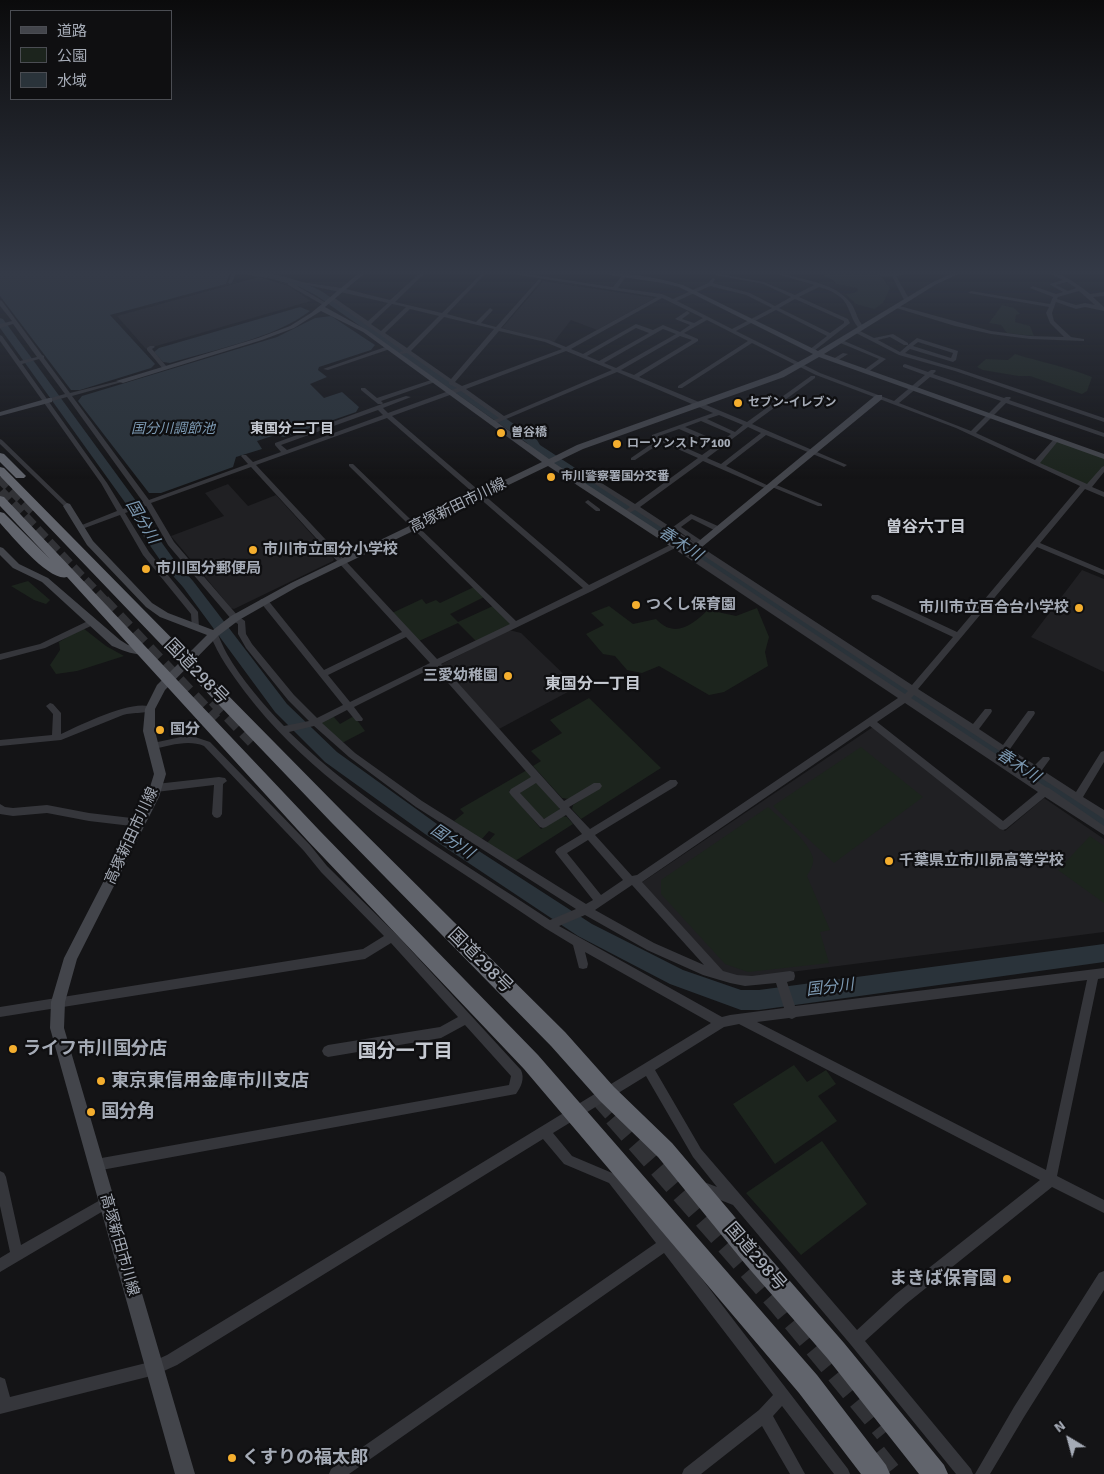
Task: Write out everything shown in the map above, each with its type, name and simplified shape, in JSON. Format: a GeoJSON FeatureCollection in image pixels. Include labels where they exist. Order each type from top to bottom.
{"type":"FeatureCollection","features":[{"type":"Feature","properties":{"kind":"highway"},"geometry":{"type":"LineString","coordinates":[[0,456],[24,480],[56,526]]}},
{"type":"Feature","properties":{"kind":"highway","name":"国道298号"},"geometry":{"type":"LineString","coordinates":[[0,470],[337,817],[558,1039],[607,1094],[665,1150],[836,1351],[935,1474]]}},
{"type":"Feature","properties":{"kind":"highway","name":"国道298号"},"geometry":{"type":"LineString","coordinates":[[0,500],[313,834],[532,1062],[808,1384],[877,1474]]}},
{"type":"Feature","properties":{"kind":"highway"},"geometry":{"type":"LineString","coordinates":[[0,516],[39,557],[90,594]]}},
{"type":"Feature","properties":{"kind":"street"},"geometry":{"type":"LineString","coordinates":[[4,342],[123,511],[146,553],[194,614],[195,627]]}},
{"type":"Feature","properties":{"kind":"street"},"geometry":{"type":"LineString","coordinates":[[27,342],[145,503],[171,543],[232,620],[243,625],[242,635],[312,724],[383,780],[584,911],[652,946],[720,976],[752,981],[784,979],[792,1012]]}},
{"type":"Feature","properties":{"kind":"street"},"geometry":{"type":"LineString","coordinates":[[0,414],[66,397],[251,342]]}},
{"type":"Feature","properties":{"kind":"street"},"geometry":{"type":"LineString","coordinates":[[379,342],[451,382],[458,392],[499,420]]}},
{"type":"Feature","properties":{"kind":"street"},"geometry":{"type":"LineString","coordinates":[[391,342],[433,381],[458,392],[499,420],[552,461],[694,548],[911,694],[1104,831]]}},
{"type":"Feature","properties":{"kind":"street"},"geometry":{"type":"LineString","coordinates":[[402,353],[414,342]]}},
{"type":"Feature","properties":{"kind":"street"},"geometry":{"type":"LineString","coordinates":[[451,382],[486,342]]}},
{"type":"Feature","properties":{"kind":"street"},"geometry":{"type":"LineString","coordinates":[[549,342],[844,465]]}},
{"type":"Feature","properties":{"kind":"street"},"geometry":{"type":"LineString","coordinates":[[80,527],[458,392],[567,349],[580,342]]}},
{"type":"Feature","properties":{"kind":"street"},"geometry":{"type":"LineString","coordinates":[[583,356],[608,342]]}},
{"type":"Feature","properties":{"kind":"street"},"geometry":{"type":"LineString","coordinates":[[599,362],[635,342]]}},
{"type":"Feature","properties":{"kind":"street"},"geometry":{"type":"LineString","coordinates":[[499,420],[617,370],[664,342]]}},
{"type":"Feature","properties":{"kind":"street"},"geometry":{"type":"LineString","coordinates":[[635,378],[693,342]]}},
{"type":"Feature","properties":{"kind":"street"},"geometry":{"type":"LineString","coordinates":[[680,387],[751,342]]}},
{"type":"Feature","properties":{"kind":"street"},"geometry":{"type":"LineString","coordinates":[[754,342],[800,366],[972,433],[1104,495]]}},
{"type":"Feature","properties":{"kind":"street"},"geometry":{"type":"LineString","coordinates":[[795,342],[836,360],[1104,457]]}},
{"type":"Feature","properties":{"kind":"street"},"geometry":{"type":"LineString","coordinates":[[815,352],[824,342]]}},
{"type":"Feature","properties":{"kind":"street","name":"高塚新田市川線"},"geometry":{"type":"LineString","coordinates":[[185,1474],[56,1028],[58,1002],[71,958],[156,788],[160,770],[148,725],[150,709],[161,688],[214,634],[232,620],[264,601],[595,441],[775,377],[800,366],[815,352],[838,342]]}},
{"type":"Feature","properties":{"kind":"street"},"geometry":{"type":"LineString","coordinates":[[842,342],[883,359],[866,371]]}},
{"type":"Feature","properties":{"kind":"street"},"geometry":{"type":"LineString","coordinates":[[877,342],[901,354],[957,370],[1104,420]]}},
{"type":"Feature","properties":{"kind":"street"},"geometry":{"type":"LineString","coordinates":[[903,342],[953,360],[956,352],[923,342]]}},
{"type":"Feature","properties":{"kind":"street"},"geometry":{"type":"LineString","coordinates":[[901,354],[908,345],[914,342]]}},
{"type":"Feature","properties":{"kind":"street"},"geometry":{"type":"LineString","coordinates":[[152,348],[149,349],[165,368]]}},
{"type":"Feature","properties":{"kind":"street"},"geometry":{"type":"LineString","coordinates":[[326,368],[388,348]]}},
{"type":"Feature","properties":{"kind":"street"},"geometry":{"type":"LineString","coordinates":[[836,360],[845,354]]}},
{"type":"Feature","properties":{"kind":"street"},"geometry":{"type":"LineString","coordinates":[[20,363],[39,358]]}},
{"type":"Feature","properties":{"kind":"street"},"geometry":{"type":"LineString","coordinates":[[905,366],[1104,435]]}},
{"type":"Feature","properties":{"kind":"street"},"geometry":{"type":"LineString","coordinates":[[895,403],[938,366]]}},
{"type":"Feature","properties":{"kind":"street"},"geometry":{"type":"LineString","coordinates":[[630,510],[813,377]]}},
{"type":"Feature","properties":{"kind":"street"},"geometry":{"type":"LineString","coordinates":[[286,453],[277,444],[380,405],[433,381]]}},
{"type":"Feature","properties":{"kind":"street"},"geometry":{"type":"LineString","coordinates":[[363,389],[389,416],[589,589]]}},
{"type":"Feature","properties":{"kind":"street"},"geometry":{"type":"LineString","coordinates":[[972,433],[1016,390]]}},
{"type":"Feature","properties":{"kind":"street"},"geometry":{"type":"LineString","coordinates":[[380,405],[408,397]]}},
{"type":"Feature","properties":{"kind":"street"},"geometry":{"type":"LineString","coordinates":[[284,730],[312,724],[675,546],[694,548],[879,397]]}},
{"type":"Feature","properties":{"kind":"street"},"geometry":{"type":"LineString","coordinates":[[718,413],[654,436],[721,467],[820,505]]}},
{"type":"Feature","properties":{"kind":"street"},"geometry":{"type":"LineString","coordinates":[[701,419],[735,434]]}},
{"type":"Feature","properties":{"kind":"street"},"geometry":{"type":"LineString","coordinates":[[680,427],[721,445]]}},
{"type":"Feature","properties":{"kind":"street"},"geometry":{"type":"LineString","coordinates":[[721,467],[765,433]]}},
{"type":"Feature","properties":{"kind":"street"},"geometry":{"type":"LineString","coordinates":[[633,459],[661,440]]}},
{"type":"Feature","properties":{"kind":"street"},"geometry":{"type":"LineString","coordinates":[[1036,463],[1056,440]]}},
{"type":"Feature","properties":{"kind":"street"},"geometry":{"type":"LineString","coordinates":[[0,441],[67,506],[90,543],[149,605],[164,615],[214,634],[218,645],[236,673],[267,715],[318,766],[359,798],[577,942],[722,1023]]}},
{"type":"Feature","properties":{"kind":"street"},"geometry":{"type":"LineString","coordinates":[[244,456],[720,976]]}},
{"type":"Feature","properties":{"kind":"street"},"geometry":{"type":"LineString","coordinates":[[351,465],[516,625]]}},
{"type":"Feature","properties":{"kind":"street"},"geometry":{"type":"LineString","coordinates":[[552,924],[584,911],[632,881],[911,694],[1035,544],[1086,487],[1101,477],[1104,468]]}},
{"type":"Feature","properties":{"kind":"street"},"geometry":{"type":"LineString","coordinates":[[588,502],[598,510]]}},
{"type":"Feature","properties":{"kind":"street"},"geometry":{"type":"LineString","coordinates":[[630,510],[675,546]]}},
{"type":"Feature","properties":{"kind":"street"},"geometry":{"type":"LineString","coordinates":[[718,529],[691,516],[676,527],[694,548],[911,694],[974,729],[1104,815]]}},
{"type":"Feature","properties":{"kind":"street"},"geometry":{"type":"LineString","coordinates":[[1035,544],[1104,573]]}},
{"type":"Feature","properties":{"kind":"street"},"geometry":{"type":"LineString","coordinates":[[0,550],[16,566],[46,580],[116,643],[126,648],[142,650]]}},
{"type":"Feature","properties":{"kind":"street"},"geometry":{"type":"LineString","coordinates":[[875,597],[958,636]]}},
{"type":"Feature","properties":{"kind":"street"},"geometry":{"type":"LineString","coordinates":[[264,601],[359,719]]}},
{"type":"Feature","properties":{"kind":"street"},"geometry":{"type":"LineString","coordinates":[[0,656],[49,643],[92,622]]}},
{"type":"Feature","properties":{"kind":"street"},"geometry":{"type":"LineString","coordinates":[[323,674],[408,634]]}},
{"type":"Feature","properties":{"kind":"street"},"geometry":{"type":"LineString","coordinates":[[50,706],[58,713],[56,738]]}},
{"type":"Feature","properties":{"kind":"street"},"geometry":{"type":"LineString","coordinates":[[0,743],[56,738],[92,726],[121,712],[132,709],[150,709]]}},
{"type":"Feature","properties":{"kind":"street"},"geometry":{"type":"LineString","coordinates":[[974,729],[988,711]]}},
{"type":"Feature","properties":{"kind":"street"},"geometry":{"type":"LineString","coordinates":[[1005,749],[1031,713]]}},
{"type":"Feature","properties":{"kind":"street"},"geometry":{"type":"LineString","coordinates":[[871,722],[1003,826],[1046,791]]}},
{"type":"Feature","properties":{"kind":"street"},"geometry":{"type":"LineString","coordinates":[[96,1165],[512,1090],[516,1084],[517,1074],[392,937],[324,869],[307,848],[207,744],[201,741],[188,740],[153,746]]}},
{"type":"Feature","properties":{"kind":"street"},"geometry":{"type":"LineString","coordinates":[[1078,797],[1104,754]]}},
{"type":"Feature","properties":{"kind":"street"},"geometry":{"type":"LineString","coordinates":[[1037,770],[1046,759]]}},
{"type":"Feature","properties":{"kind":"street"},"geometry":{"type":"LineString","coordinates":[[538,778],[514,792],[543,824],[598,786]]}},
{"type":"Feature","properties":{"kind":"street"},"geometry":{"type":"LineString","coordinates":[[156,788],[221,781],[217,814]]}},
{"type":"Feature","properties":{"kind":"street"},"geometry":{"type":"LineString","coordinates":[[600,901],[560,852],[673,783]]}},
{"type":"Feature","properties":{"kind":"street"},"geometry":{"type":"LineString","coordinates":[[0,808],[3,811],[13,812],[47,809],[89,817],[140,823]]}},
{"type":"Feature","properties":{"kind":"street"},"geometry":{"type":"LineString","coordinates":[[0,1012],[365,954],[392,937]]}},
{"type":"Feature","properties":{"kind":"street"},"geometry":{"type":"LineString","coordinates":[[577,942],[583,964]]}},
{"type":"Feature","properties":{"kind":"street"},"geometry":{"type":"LineString","coordinates":[[0,1384],[2,1407],[155,1368],[545,1133],[722,1023],[792,1012],[1099,973],[1050,1180],[901,1299],[856,1340]]}},
{"type":"Feature","properties":{"kind":"street"},"geometry":{"type":"LineString","coordinates":[[328,1051],[441,1032],[466,1019]]}},
{"type":"Feature","properties":{"kind":"street"},"geometry":{"type":"LineString","coordinates":[[740,1019],[1050,1180],[1104,1206]]}},
{"type":"Feature","properties":{"kind":"street"},"geometry":{"type":"LineString","coordinates":[[648,1069],[697,1153],[856,1340],[966,1474]]}},
{"type":"Feature","properties":{"kind":"street"},"geometry":{"type":"LineString","coordinates":[[545,1133],[568,1160],[612,1179],[694,1280],[843,1474]]}},
{"type":"Feature","properties":{"kind":"street"},"geometry":{"type":"LineString","coordinates":[[0,1177],[17,1255]]}},
{"type":"Feature","properties":{"kind":"street"},"geometry":{"type":"LineString","coordinates":[[694,1185],[737,1200]]}},
{"type":"Feature","properties":{"kind":"street"},"geometry":{"type":"LineString","coordinates":[[0,1265],[106,1203]]}},
{"type":"Feature","properties":{"kind":"street"},"geometry":{"type":"LineString","coordinates":[[336,1474],[665,1244]]}},
{"type":"Feature","properties":{"kind":"street"},"geometry":{"type":"LineString","coordinates":[[694,1280],[698,1256]]}},
{"type":"Feature","properties":{"kind":"street"},"geometry":{"type":"LineString","coordinates":[[982,1474],[1018,1412],[1104,1278]]}},
{"type":"Feature","properties":{"kind":"street"},"geometry":{"type":"LineString","coordinates":[[689,1474],[764,1415],[782,1395]]}},
{"type":"Feature","properties":{"kind":"street"},"geometry":{"type":"LineString","coordinates":[[764,1415],[798,1474]]}},
{"type":"Feature","properties":{"kind":"shaded area"},"geometry":{"type":"Polygon","coordinates":[[[140,342],[171,342],[146,349],[140,342]]]}},
{"type":"Feature","properties":{"kind":"shaded area","name":"市川市立国分小学校"},"geometry":{"type":"Polygon","coordinates":[[[228,484],[248,506],[276,495],[334,559],[333,561],[234,609],[231,608],[171,536],[224,516],[205,493],[228,484]]]}},
{"type":"Feature","properties":{"kind":"shaded area","name":"市川市立百合台小学校"},"geometry":{"type":"Polygon","coordinates":[[[1082,570],[1104,579],[1104,672],[1031,637],[1082,570]]]}},
{"type":"Feature","properties":{"kind":"shaded area","name":"三愛幼稚園"},"geometry":{"type":"Polygon","coordinates":[[[509,630],[521,633],[577,687],[499,729],[440,665],[509,630]]]}},
{"type":"Feature","properties":{"kind":"shaded area","name":"千葉県立市川昴高等学校"},"geometry":{"type":"Polygon","coordinates":[[[873,727],[1005,831],[1044,798],[1104,839],[1104,932],[752,977],[724,974],[641,883],[873,727]]]}},
{"type":"Feature","properties":{"kind":"green space"},"geometry":{"type":"Polygon","coordinates":[[[1015,354],[1064,367],[1092,377],[1087,391],[1082,394],[1030,376],[1018,376],[983,370],[977,367],[986,359],[1008,360],[1015,354]]]}},
{"type":"Feature","properties":{"kind":"green space"},"geometry":{"type":"Polygon","coordinates":[[[1056,440],[1104,457],[1104,468],[1088,487],[1036,463],[1056,440]]]}},
{"type":"Feature","properties":{"kind":"green space"},"geometry":{"type":"Polygon","coordinates":[[[28,581],[50,600],[46,604],[34,600],[11,586],[28,581]]]}},
{"type":"Feature","properties":{"kind":"green space"},"geometry":{"type":"Polygon","coordinates":[[[474,587],[484,597],[450,614],[458,622],[493,606],[511,624],[477,642],[458,623],[419,641],[392,613],[422,599],[426,604],[436,600],[440,603],[474,587]]]}},
{"type":"Feature","properties":{"kind":"green space"},"geometry":{"type":"Polygon","coordinates":[[[609,606],[633,624],[656,619],[663,625],[677,629],[690,625],[708,610],[736,616],[757,608],[769,637],[765,652],[768,666],[724,692],[709,695],[659,666],[642,673],[627,670],[615,656],[603,654],[586,634],[604,625],[591,613],[609,606]]]}},
{"type":"Feature","properties":{"kind":"green space"},"geometry":{"type":"Polygon","coordinates":[[[83,628],[106,646],[124,656],[77,671],[56,674],[50,665],[60,650],[59,642],[83,628]]]}},
{"type":"Feature","properties":{"kind":"green space"},"geometry":{"type":"Polygon","coordinates":[[[589,698],[661,768],[581,819],[572,809],[573,805],[601,787],[596,783],[569,799],[562,798],[533,766],[541,761],[531,751],[562,733],[550,720],[589,698]]]}},
{"type":"Feature","properties":{"kind":"green space"},"geometry":{"type":"Polygon","coordinates":[[[333,716],[340,724],[354,716],[365,731],[342,743],[321,725],[322,721],[333,716]]]}},
{"type":"Feature","properties":{"kind":"green space"},"geometry":{"type":"Polygon","coordinates":[[[861,747],[923,797],[834,863],[773,806],[861,747]]]}},
{"type":"Feature","properties":{"kind":"green space"},"geometry":{"type":"Polygon","coordinates":[[[527,770],[532,775],[531,778],[509,791],[541,829],[563,816],[567,817],[573,824],[515,861],[487,843],[495,834],[489,831],[481,840],[454,821],[464,813],[460,809],[527,770]]]}},
{"type":"Feature","properties":{"kind":"green space"},"geometry":{"type":"Polygon","coordinates":[[[536,782],[559,806],[559,811],[546,819],[541,818],[520,794],[522,790],[536,782]]]}},
{"type":"Feature","properties":{"kind":"green space"},"geometry":{"type":"Polygon","coordinates":[[[768,807],[794,831],[806,845],[813,858],[812,867],[807,876],[830,930],[820,932],[829,963],[748,972],[725,964],[661,894],[661,880],[768,807]]]}},
{"type":"Feature","properties":{"kind":"green space"},"geometry":{"type":"Polygon","coordinates":[[[1090,836],[1104,846],[1104,903],[1058,870],[1090,836]]]}},
{"type":"Feature","properties":{"kind":"green space"},"geometry":{"type":"Polygon","coordinates":[[[794,1065],[807,1082],[826,1070],[836,1084],[818,1096],[837,1121],[775,1164],[733,1104],[794,1065]]]}},
{"type":"Feature","properties":{"kind":"green space"},"geometry":{"type":"Polygon","coordinates":[[[822,1141],[867,1204],[801,1255],[746,1193],[822,1141]]]}},
{"type":"Feature","properties":{"kind":"water"},"geometry":{"type":"Polygon","coordinates":[[[35,342],[135,342],[155,364],[151,368],[80,390],[71,390],[35,342]]]}},
{"type":"Feature","properties":{"kind":"water"},"geometry":{"type":"Polygon","coordinates":[[[180,342],[244,342],[170,363],[163,362],[154,352],[159,348],[180,342]]]}},
{"type":"Feature","properties":{"kind":"water","name":"国分川調節池"},"geometry":{"type":"Polygon","coordinates":[[[261,342],[370,342],[375,345],[371,350],[319,367],[318,370],[327,377],[310,384],[324,398],[342,392],[359,407],[356,412],[284,437],[275,435],[257,441],[262,449],[236,457],[233,467],[161,493],[149,493],[78,401],[82,396],[261,342]]]}},
{"type":"Feature","properties":{"kind":"waterway","name":"国分川"},"geometry":{"type":"LineString","coordinates":[[15,342],[135,508],[151,537],[170,564],[188,584],[281,708],[331,757],[372,788],[585,930],[677,977],[741,1000],[759,1000],[1104,953]]}},
{"type":"Feature","properties":{"kind":"waterway","name":"春木川"},"geometry":{"type":"LineString","coordinates":[[389,342],[533,442],[534,447],[1104,823]]}},
{"type":"Feature","properties":{"kind":"tunnel"},"geometry":{"type":"LineString","coordinates":[[0,477],[34,511]]}},
{"type":"Feature","properties":{"kind":"tunnel"},"geometry":{"type":"LineString","coordinates":[[0,492],[104,602]]}},
{"type":"Feature","properties":{"kind":"tunnel"},"geometry":{"type":"LineString","coordinates":[[103,601],[215,720]]}},
{"type":"Feature","properties":{"kind":"tunnel"},"geometry":{"type":"LineString","coordinates":[[214,700],[253,741]]}},
{"type":"Feature","properties":{"kind":"tunnel"},"geometry":{"type":"LineString","coordinates":[[600,1099],[616,1117]]}},
{"type":"Feature","properties":{"kind":"tunnel"},"geometry":{"type":"LineString","coordinates":[[615,1116],[779,1303],[886,1432]]}},
{"type":"Feature","properties":{"kind":"tunnel"},"geometry":{"type":"LineString","coordinates":[[875,1454],[891,1474]]}},
{"type":"Feature","properties":{"kind":"place","name":"セブン-イレブン"},"geometry":{"type":"Point","coordinates":[738,403]}},
{"type":"Feature","properties":{"kind":"place","name":"曽谷橋"},"geometry":{"type":"Point","coordinates":[501,433]}},
{"type":"Feature","properties":{"kind":"place","name":"ローソンストア100"},"geometry":{"type":"Point","coordinates":[617,444]}},
{"type":"Feature","properties":{"kind":"place","name":"市川警察署国分交番"},"geometry":{"type":"Point","coordinates":[551,477]}},
{"type":"Feature","properties":{"kind":"place","name":"市川市立国分小学校"},"geometry":{"type":"Point","coordinates":[253,550]}},
{"type":"Feature","properties":{"kind":"place","name":"市川国分郵便局"},"geometry":{"type":"Point","coordinates":[146,569]}},
{"type":"Feature","properties":{"kind":"place","name":"つくし保育園"},"geometry":{"type":"Point","coordinates":[636,605]}},
{"type":"Feature","properties":{"kind":"place","name":"市川市立百合台小学校"},"geometry":{"type":"Point","coordinates":[1079,608]}},
{"type":"Feature","properties":{"kind":"place","name":"三愛幼稚園"},"geometry":{"type":"Point","coordinates":[508,676]}},
{"type":"Feature","properties":{"kind":"place","name":"国分"},"geometry":{"type":"Point","coordinates":[160,730]}},
{"type":"Feature","properties":{"kind":"place","name":"千葉県立市川昴高等学校"},"geometry":{"type":"Point","coordinates":[889,861]}},
{"type":"Feature","properties":{"kind":"place","name":"ライフ市川国分店"},"geometry":{"type":"Point","coordinates":[13,1049]}},
{"type":"Feature","properties":{"kind":"place","name":"東京東信用金庫市川支店"},"geometry":{"type":"Point","coordinates":[101,1081]}},
{"type":"Feature","properties":{"kind":"place","name":"国分角"},"geometry":{"type":"Point","coordinates":[91,1112]}},
{"type":"Feature","properties":{"kind":"place","name":"まきば保育園"},"geometry":{"type":"Point","coordinates":[1007,1279]}},
{"type":"Feature","properties":{"kind":"place","name":"くすりの福太郎"},"geometry":{"type":"Point","coordinates":[232,1458]}},
{"type":"Feature","properties":{"kind":"district","name":"東国分二丁目"},"geometry":{"type":"Point","coordinates":[292,429]}},
{"type":"Feature","properties":{"kind":"district","name":"曽谷六丁目"},"geometry":{"type":"Point","coordinates":[926,528]}},
{"type":"Feature","properties":{"kind":"district","name":"東国分一丁目"},"geometry":{"type":"Point","coordinates":[593,685]}},
{"type":"Feature","properties":{"kind":"district","name":"国分一丁目"},"geometry":{"type":"Point","coordinates":[405,1052]}}]}
